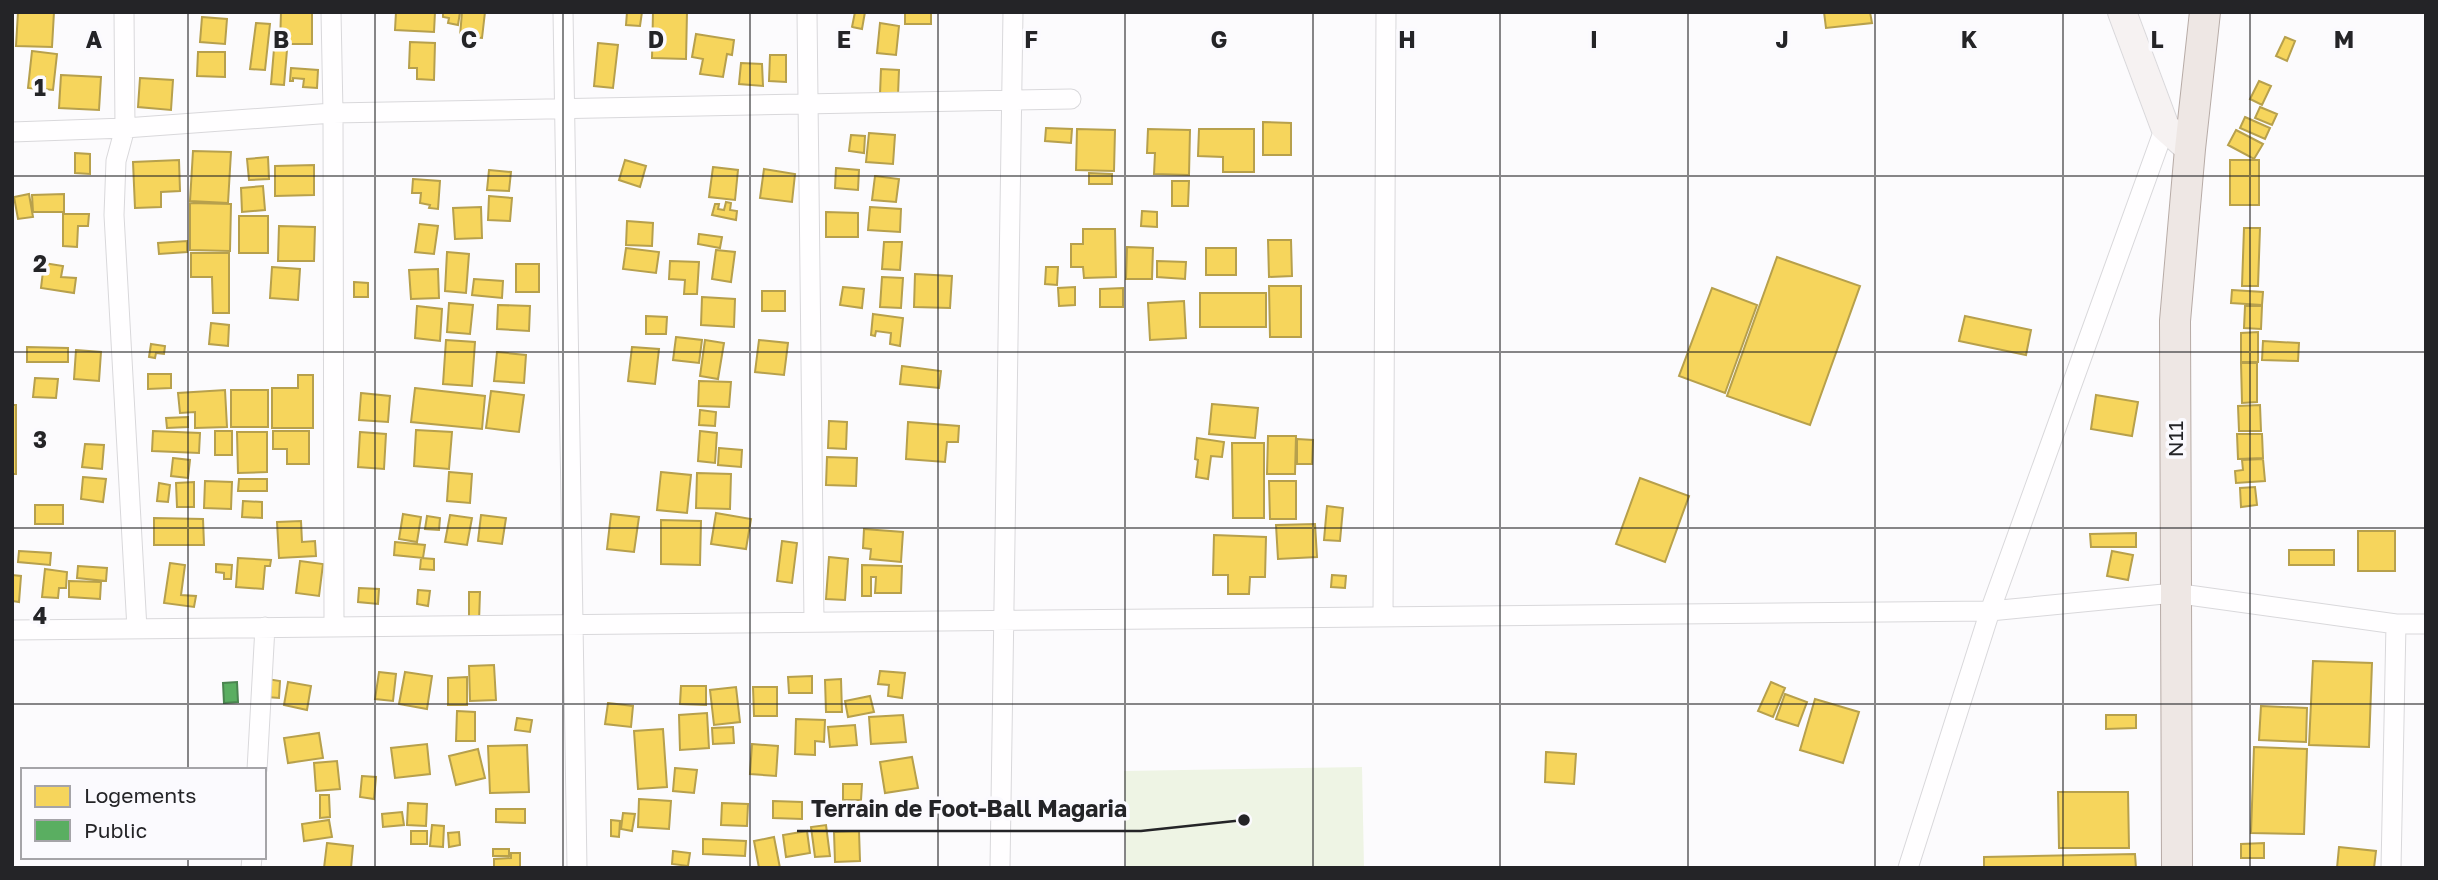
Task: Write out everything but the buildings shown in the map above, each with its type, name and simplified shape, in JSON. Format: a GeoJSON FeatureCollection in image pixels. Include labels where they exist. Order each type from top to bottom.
{"type":"FeatureCollection","features":[{"type":"Feature","properties":{"kind":"main road"},"geometry":{"type":"LineString","coordinates":[[2122,12],[2165,127],[2190,149]]}},
{"type":"Feature","properties":{"kind":"main road","name":"N11"},"geometry":{"type":"LineString","coordinates":[[2177,868],[2175,321],[2204,12]]}},
{"type":"Feature","properties":{"kind":"street"},"geometry":{"type":"LineString","coordinates":[[124,12],[125,128],[116,161],[114,215],[137,629]]}},
{"type":"Feature","properties":{"kind":"street"},"geometry":{"type":"LineString","coordinates":[[331,12],[334,627]]}},
{"type":"Feature","properties":{"kind":"street"},"geometry":{"type":"LineString","coordinates":[[563,12],[577,868]]}},
{"type":"Feature","properties":{"kind":"street"},"geometry":{"type":"LineString","coordinates":[[807,12],[814,622]]}},
{"type":"Feature","properties":{"kind":"street"},"geometry":{"type":"LineString","coordinates":[[1000,868],[1013,12]]}},
{"type":"Feature","properties":{"kind":"street"},"geometry":{"type":"LineString","coordinates":[[1383,617],[1386,12]]}},
{"type":"Feature","properties":{"kind":"street"},"geometry":{"type":"LineString","coordinates":[[12,132],[125,128],[333,113],[1071,99]]}},
{"type":"Feature","properties":{"kind":"street"},"geometry":{"type":"LineString","coordinates":[[1908,868],[1990,611],[2165,127]]}},
{"type":"Feature","properties":{"kind":"street"},"geometry":{"type":"LineString","coordinates":[[12,630],[1990,611],[2174,593],[2396,624],[2426,624]]}},
{"type":"Feature","properties":{"kind":"street"},"geometry":{"type":"LineString","coordinates":[[2391,868],[2396,624]]}},
{"type":"Feature","properties":{"kind":"street"},"geometry":{"type":"LineString","coordinates":[[257,768],[265,627]]}},
{"type":"Feature","properties":{"kind":"green space"},"geometry":{"type":"Polygon","coordinates":[[[1362,767],[1364,868],[1126,868],[1124,771],[1362,767]]]}},
{"type":"Feature","properties":{"kind":"place","name":"Terrain de Foot-Ball Magaria"},"geometry":{"type":"Point","coordinates":[1244,820]}}]}
